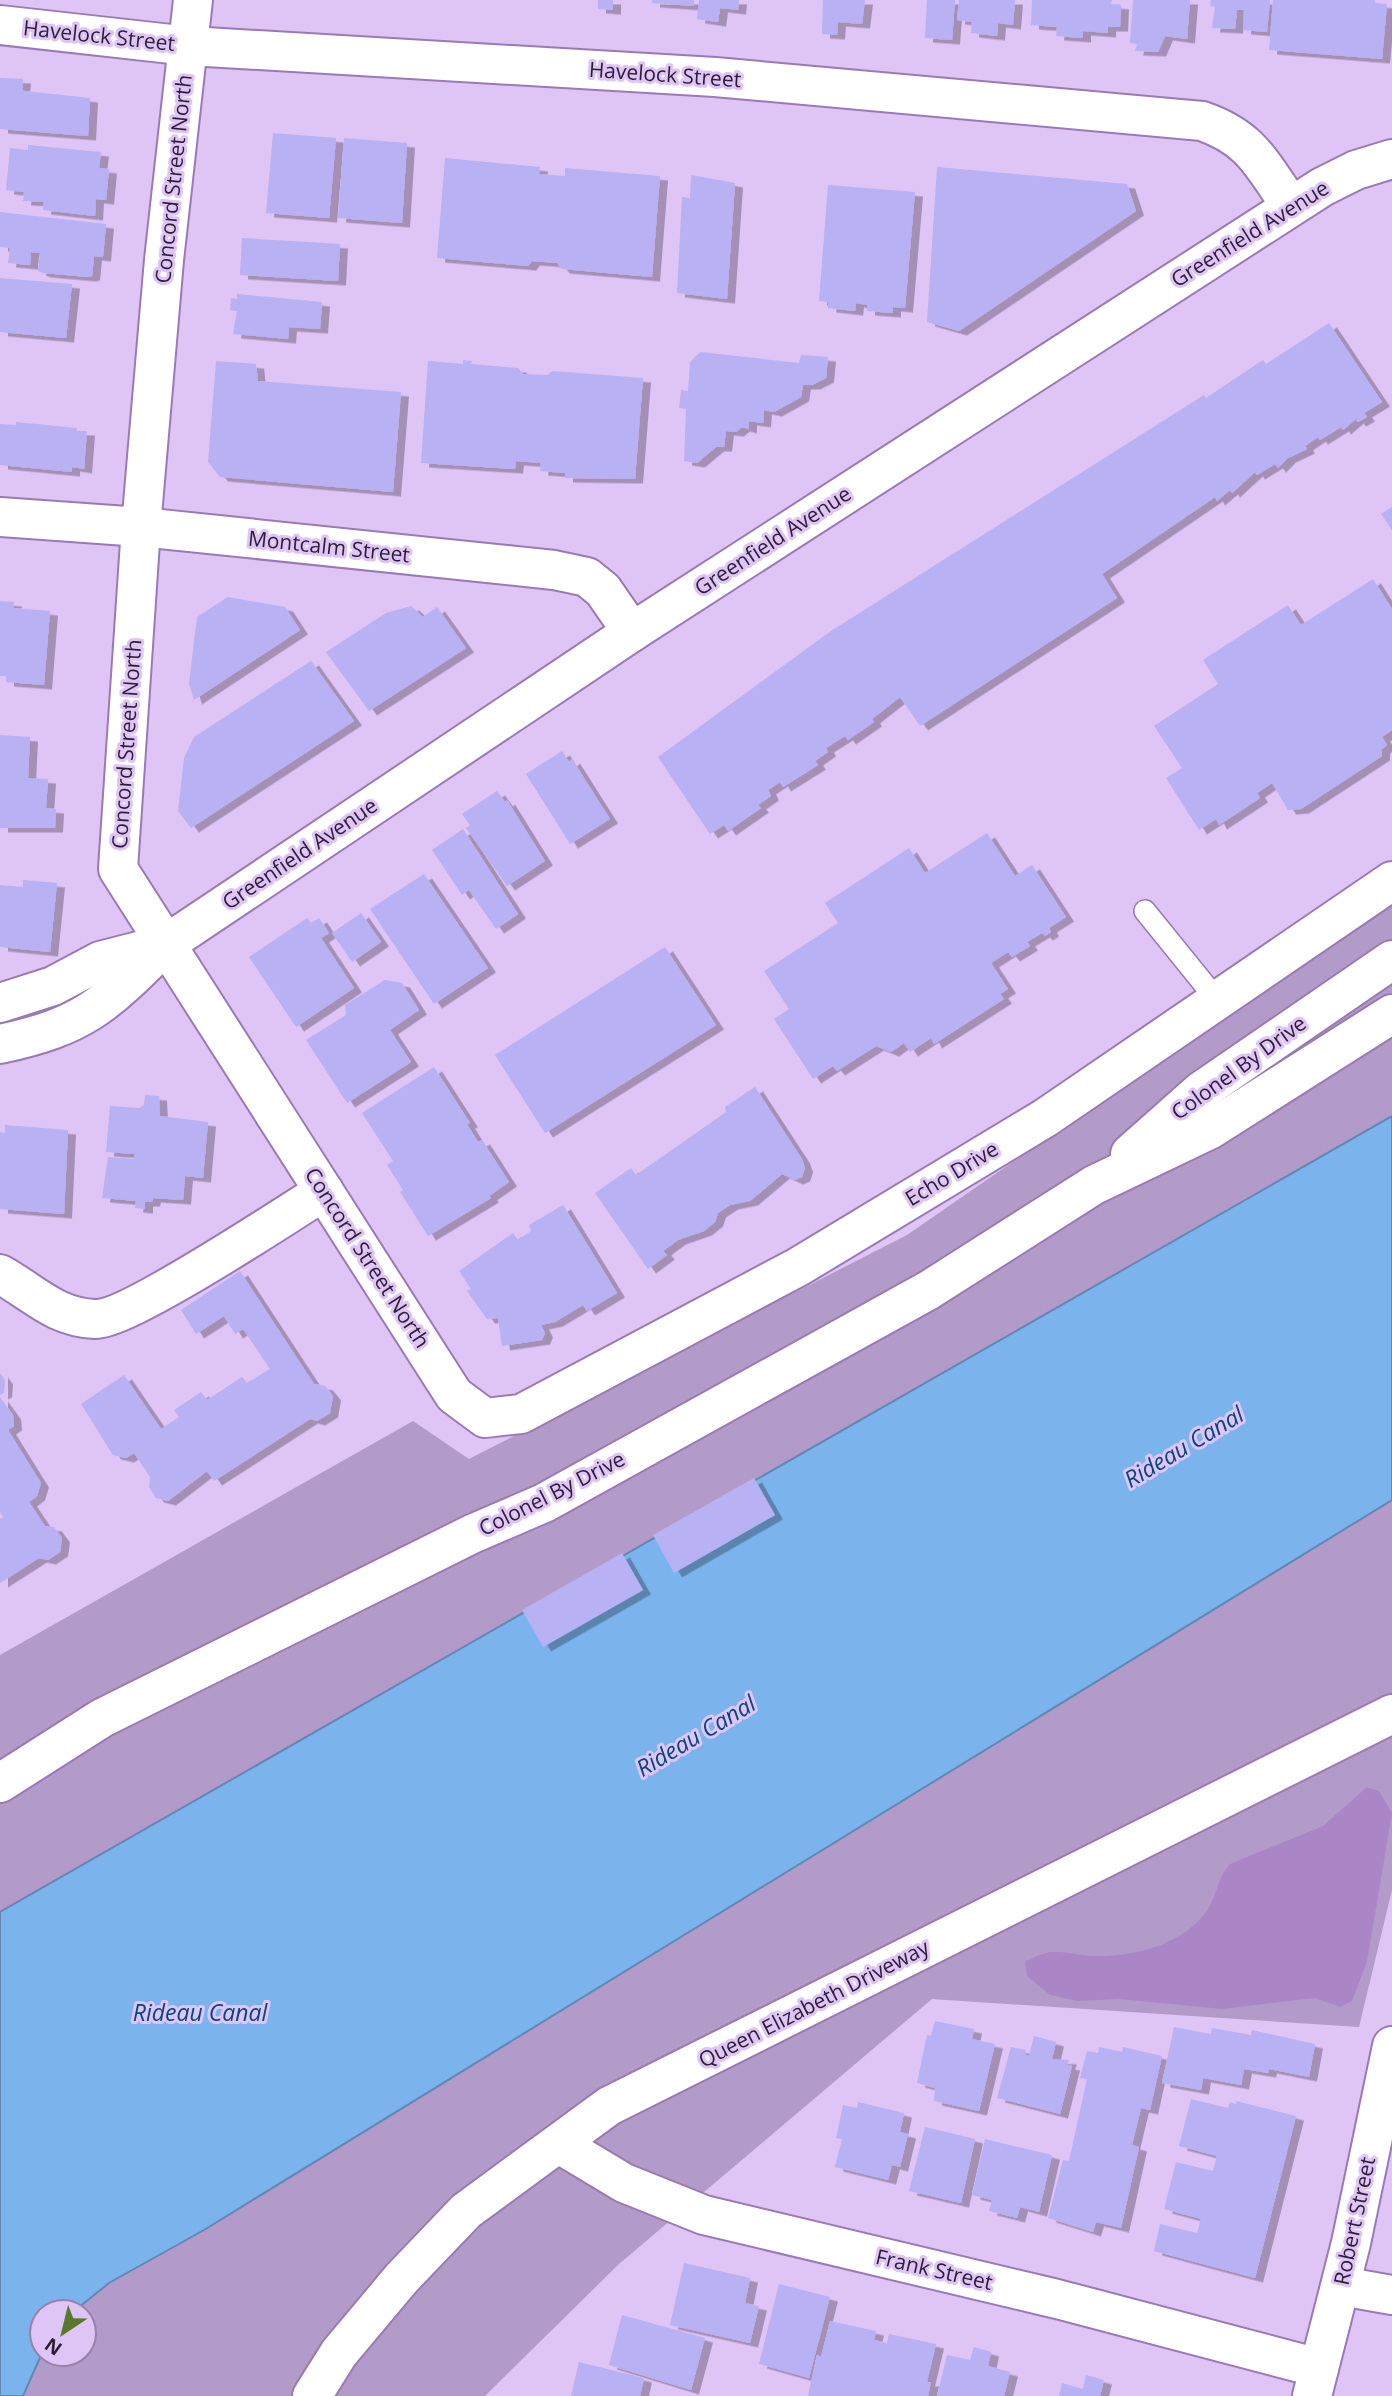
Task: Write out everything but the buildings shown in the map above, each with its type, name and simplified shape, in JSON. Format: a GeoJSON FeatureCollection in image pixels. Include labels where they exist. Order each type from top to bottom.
{"type":"FeatureCollection","features":[{"type":"Feature","properties":{"kind":"street","name":"Concord Street North"},"geometry":{"type":"LineString","coordinates":[[193,0],[164,260],[141,527],[118,869],[454,1395],[485,1418]]}},
{"type":"Feature","properties":{"kind":"street","name":"Havelock Street"},"geometry":{"type":"LineString","coordinates":[[0,25],[189,46],[715,77],[1202,121],[1228,130],[1247,145],[1291,206]]}},
{"type":"Feature","properties":{"kind":"street","name":"Greenfield Avenue"},"geometry":{"type":"LineString","coordinates":[[0,1044],[57,1030],[77,1022],[120,990],[166,944],[632,632],[1291,206],[1356,170],[1392,159]]}},
{"type":"Feature","properties":{"kind":"street","name":"Montcalm Street"},"geometry":{"type":"LineString","coordinates":[[0,517],[141,527],[554,570],[587,577],[603,590],[632,632]]}},
{"type":"Feature","properties":{"kind":"street","name":"Echo Drive"},"geometry":{"type":"LineString","coordinates":[[485,1418],[521,1414],[798,1267],[1045,1118],[1392,881]]}},
{"type":"Feature","properties":{"kind":"street","name":"Greenfield Avenue"},"geometry":{"type":"LineString","coordinates":[[0,1003],[52,986],[100,961],[166,944]]}},
{"type":"Feature","properties":{"kind":"street","name":"Colonel By Drive"},"geometry":{"type":"LineString","coordinates":[[1094,1185],[1201,1091],[1392,960]]}},
{"type":"Feature","properties":{"kind":"street","name":"Colonel By Drive"},"geometry":{"type":"LineString","coordinates":[[0,1783],[102,1718],[472,1534],[544,1503],[929,1290],[1094,1185],[1211,1129],[1392,1014]]}},
{"type":"Feature","properties":{"kind":"street"},"geometry":{"type":"LineString","coordinates":[[0,1274],[58,1312],[98,1320],[140,1303],[324,1191]]}},
{"type":"Feature","properties":{"kind":"street","name":"Queen Elizabeth Driveway"},"geometry":{"type":"LineString","coordinates":[[312,2396],[339,2353],[401,2279],[466,2211],[609,2106],[1392,1714]]}},
{"type":"Feature","properties":{"kind":"street","name":"Robert Street"},"geometry":{"type":"LineString","coordinates":[[1316,2382],[1341,2286],[1392,2046]]}},
{"type":"Feature","properties":{"kind":"street","name":"Frank Street"},"geometry":{"type":"LineString","coordinates":[[559,2144],[624,2183],[704,2215],[1058,2299],[1316,2382]]}},
{"type":"Feature","properties":{"kind":"street"},"geometry":{"type":"LineString","coordinates":[[1341,2286],[1392,2295]]}},
{"type":"Feature","properties":{"kind":"lane"},"geometry":{"type":"LineString","coordinates":[[1145,911],[1217,1000]]}},
{"type":"Feature","properties":{"kind":"shaded area"},"geometry":{"type":"Polygon","coordinates":[[[1392,900],[1392,1115],[0,1912],[0,1655],[413,1421],[469,1459],[907,1235],[1392,900]]]}},
{"type":"Feature","properties":{"kind":"shaded area"},"geometry":{"type":"Polygon","coordinates":[[[1392,1500],[1392,1890],[1359,2027],[932,1999],[619,2264],[485,2396],[23,2396],[35,2368],[98,2368],[98,2298],[90,2298],[109,2283],[204,2230],[1392,1500]]]}},
{"type":"Feature","properties":{"kind":"shaded area"},"geometry":{"type":"Polygon","coordinates":[[[1367,1787],[1379,1791],[1392,1813],[1367,1962],[1352,2001],[1340,2007],[1315,1998],[1222,2009],[1119,1999],[1077,2001],[1050,1995],[1027,1976],[1025,1961],[1044,1953],[1109,1956],[1153,1948],[1180,1935],[1208,1910],[1230,1864],[1323,1826],[1367,1787]]]}},
{"type":"Feature","properties":{"kind":"water","name":"Rideau Canal"},"geometry":{"type":"Polygon","coordinates":[[[1392,1116],[1392,1500],[204,2230],[109,2283],[90,2298],[28,2298],[28,2368],[35,2368],[23,2396],[0,2396],[0,1912],[1392,1116]]]}}]}
